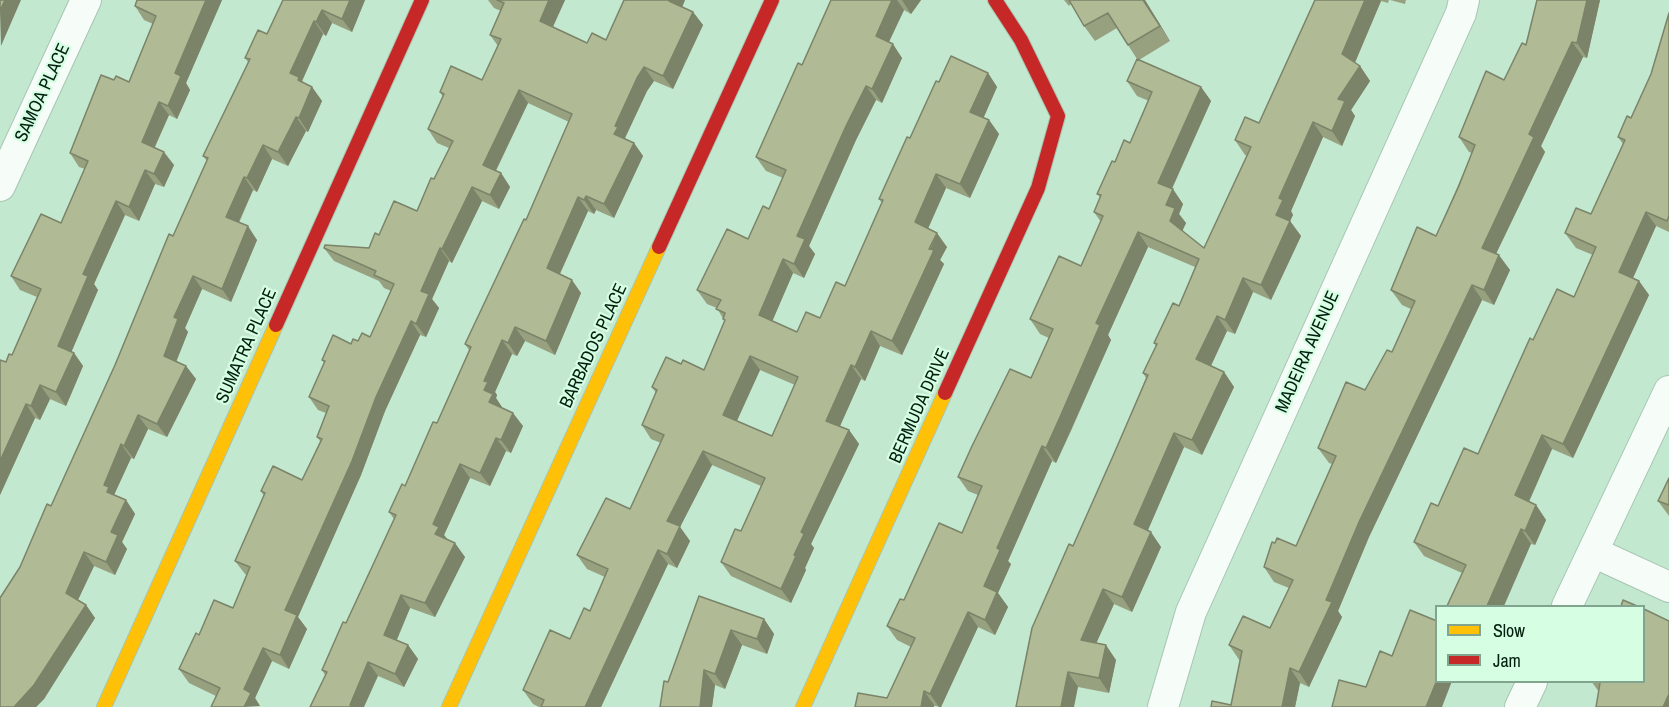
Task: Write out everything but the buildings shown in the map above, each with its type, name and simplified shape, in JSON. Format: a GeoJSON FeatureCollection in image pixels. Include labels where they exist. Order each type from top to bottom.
{"type":"FeatureCollection","features":[{"type":"Feature","properties":{"kind":"street","name":"SAMOA PLACE"},"geometry":{"type":"LineString","coordinates":[[0,186],[86,0]]}},
{"type":"Feature","properties":{"kind":"street","name":"SUMATRA PLACE"},"geometry":{"type":"LineString","coordinates":[[104,707],[422,0]]}},
{"type":"Feature","properties":{"kind":"street","name":"BARBADOS PLACE"},"geometry":{"type":"LineString","coordinates":[[449,707],[772,0]]}},
{"type":"Feature","properties":{"kind":"street","name":"BERMUDA DRIVE"},"geometry":{"type":"LineString","coordinates":[[803,707],[1038,188],[1058,116],[1021,40],[995,0]]}},
{"type":"Feature","properties":{"kind":"street","name":"MADEIRA AVENUE"},"geometry":{"type":"LineString","coordinates":[[1163,707],[1191,612],[1461,13],[1464,0]]}},
{"type":"Feature","properties":{"kind":"street"},"geometry":{"type":"LineString","coordinates":[[1567,605],[1669,391]]}},
{"type":"Feature","properties":{"kind":"street"},"geometry":{"type":"LineString","coordinates":[[1593,552],[1669,587]]}},
{"type":"Feature","properties":{"kind":"street"},"geometry":{"type":"LineString","coordinates":[[1520,707],[1531,683]]}},
{"type":"Feature","properties":{"kind":"traffic: slow"},"geometry":{"type":"LineString","coordinates":[[449,707],[659,247]]}},
{"type":"Feature","properties":{"kind":"traffic: slow"},"geometry":{"type":"LineString","coordinates":[[104,707],[276,325]]}},
{"type":"Feature","properties":{"kind":"traffic: slow"},"geometry":{"type":"LineString","coordinates":[[803,707],[945,393]]}},
{"type":"Feature","properties":{"kind":"traffic: jam"},"geometry":{"type":"LineString","coordinates":[[276,325],[422,0]]}},
{"type":"Feature","properties":{"kind":"traffic: jam"},"geometry":{"type":"LineString","coordinates":[[659,247],[772,0]]}},
{"type":"Feature","properties":{"kind":"traffic: jam"},"geometry":{"type":"LineString","coordinates":[[945,393],[1038,188],[1058,116],[1021,40],[995,0]]}}]}
